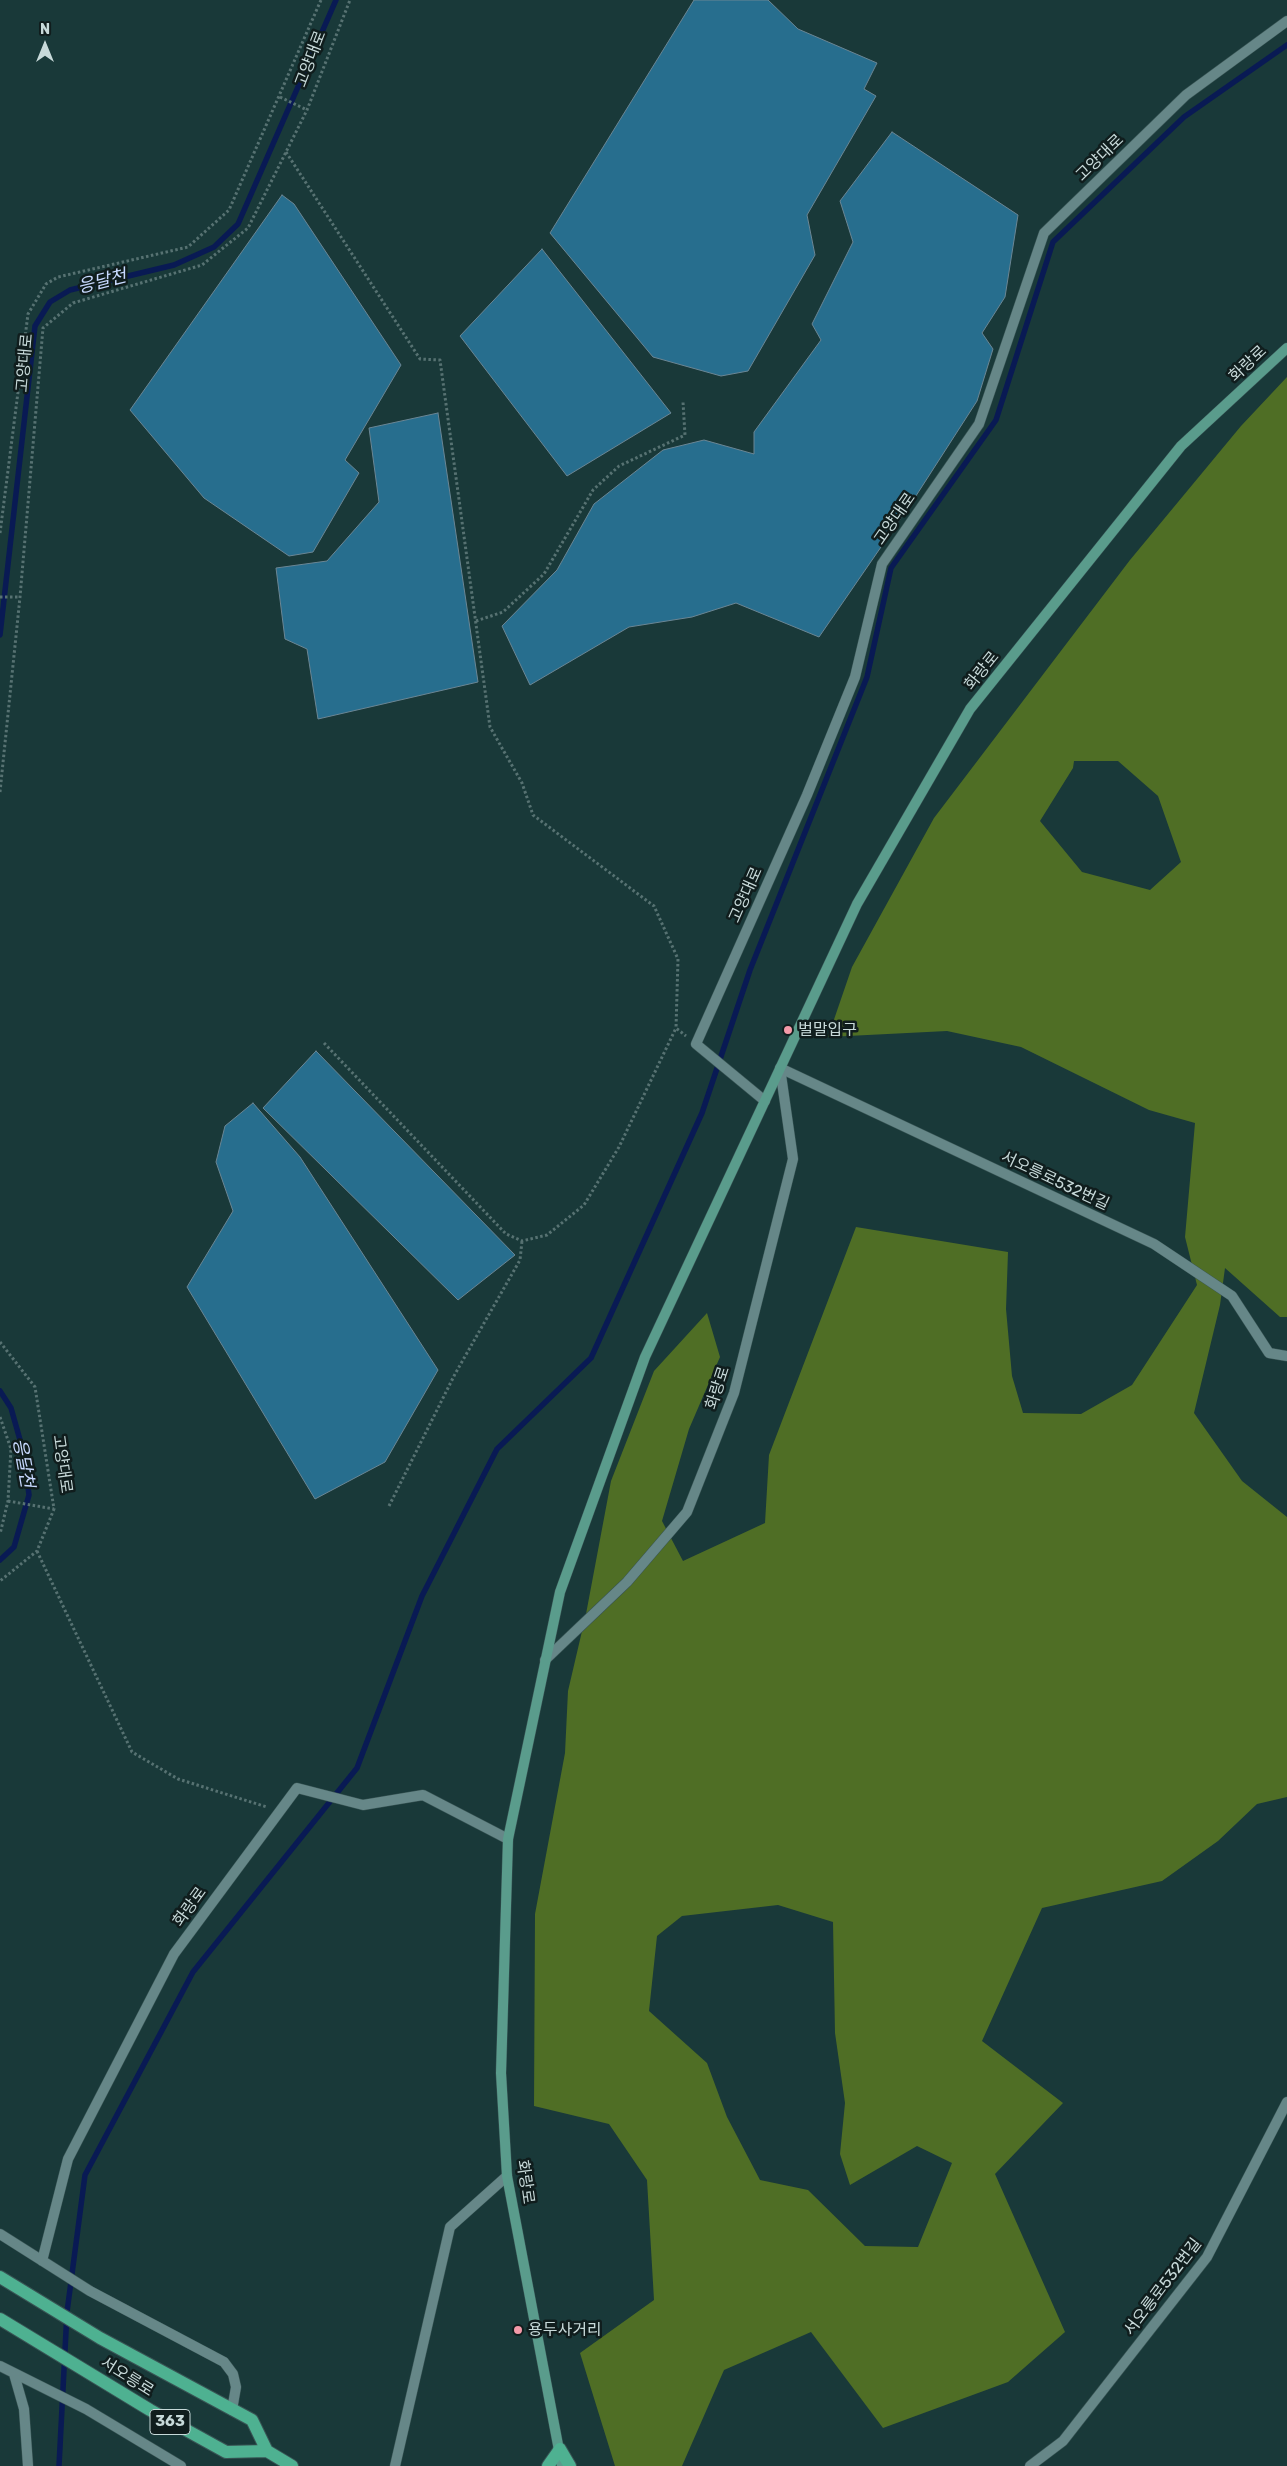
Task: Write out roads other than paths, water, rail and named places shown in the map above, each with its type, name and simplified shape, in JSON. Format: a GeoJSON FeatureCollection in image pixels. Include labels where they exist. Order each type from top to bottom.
{"type":"FeatureCollection","features":[{"type":"Feature","properties":{"kind":"main road","name":"화랑로"},"geometry":{"type":"LineString","coordinates":[[562,2466],[507,2176],[501,2073],[508,1839],[560,1592],[644,1357],[857,904],[970,709],[1181,446],[1287,348]]}},
{"type":"Feature","properties":{"kind":"main road","name":"서오릉로"},"geometry":{"type":"LineString","coordinates":[[0,2277],[100,2338],[252,2420],[267,2451],[226,2452],[150,2410],[0,2319]]}},
{"type":"Feature","properties":{"kind":"main road"},"geometry":{"type":"LineString","coordinates":[[548,2466],[560,2449],[570,2466]]}},
{"type":"Feature","properties":{"kind":"main road"},"geometry":{"type":"LineString","coordinates":[[267,2451],[292,2466]]}},
{"type":"Feature","properties":{"kind":"street","name":"고양대로"},"geometry":{"type":"LineString","coordinates":[[765,1101],[696,1044],[807,795],[855,677],[882,564],[979,424],[1044,233],[1186,95],[1287,21]]}},
{"type":"Feature","properties":{"kind":"street","name":"서오릉로532번길"},"geometry":{"type":"LineString","coordinates":[[780,1068],[1154,1244],[1232,1296],[1269,1353],[1287,1356]]}},
{"type":"Feature","properties":{"kind":"street","name":"화랑로"},"geometry":{"type":"LineString","coordinates":[[545,1660],[627,1582],[687,1512],[734,1393],[793,1159],[780,1068]]}},
{"type":"Feature","properties":{"kind":"street","name":"화랑로"},"geometry":{"type":"LineString","coordinates":[[42,2261],[68,2159],[174,1954],[297,1788],[363,1805],[423,1795],[508,1839]]}},
{"type":"Feature","properties":{"kind":"street","name":"서오릉로532번길"},"geometry":{"type":"LineString","coordinates":[[1030,2466],[1063,2441],[1207,2257],[1287,2102]]}},
{"type":"Feature","properties":{"kind":"street"},"geometry":{"type":"LineString","coordinates":[[395,2466],[450,2226],[507,2176]]}},
{"type":"Feature","properties":{"kind":"street"},"geometry":{"type":"LineString","coordinates":[[0,2234],[90,2291],[224,2362],[233,2374],[236,2387],[232,2410]]}},
{"type":"Feature","properties":{"kind":"street"},"geometry":{"type":"LineString","coordinates":[[0,2366],[86,2409],[181,2466]]}},
{"type":"Feature","properties":{"kind":"street"},"geometry":{"type":"LineString","coordinates":[[14,2374],[24,2409],[28,2466]]}},
{"type":"Feature","properties":{"kind":"waterway","name":"응달천"},"geometry":{"type":"LineString","coordinates":[[0,635],[35,326],[50,302],[70,290],[174,265],[214,247],[238,224],[336,0]]}},
{"type":"Feature","properties":{"kind":"waterway"},"geometry":{"type":"LineString","coordinates":[[59,2466],[67,2312],[85,2175],[193,1972],[357,1768],[422,1596],[497,1449],[591,1358],[702,1113],[750,970],[867,677],[891,568],[996,420],[1053,242],[1184,117],[1287,45]]}},
{"type":"Feature","properties":{"kind":"waterway","name":"응달천"},"geometry":{"type":"LineString","coordinates":[[0,1391],[11,1408],[24,1454],[29,1495],[14,1547],[0,1560]]}},
{"type":"Feature","properties":{"kind":"place","name":"벌말입구"},"geometry":{"type":"Point","coordinates":[788,1030]}},
{"type":"Feature","properties":{"kind":"place","name":"용두사거리"},"geometry":{"type":"Point","coordinates":[518,2330]}}]}
